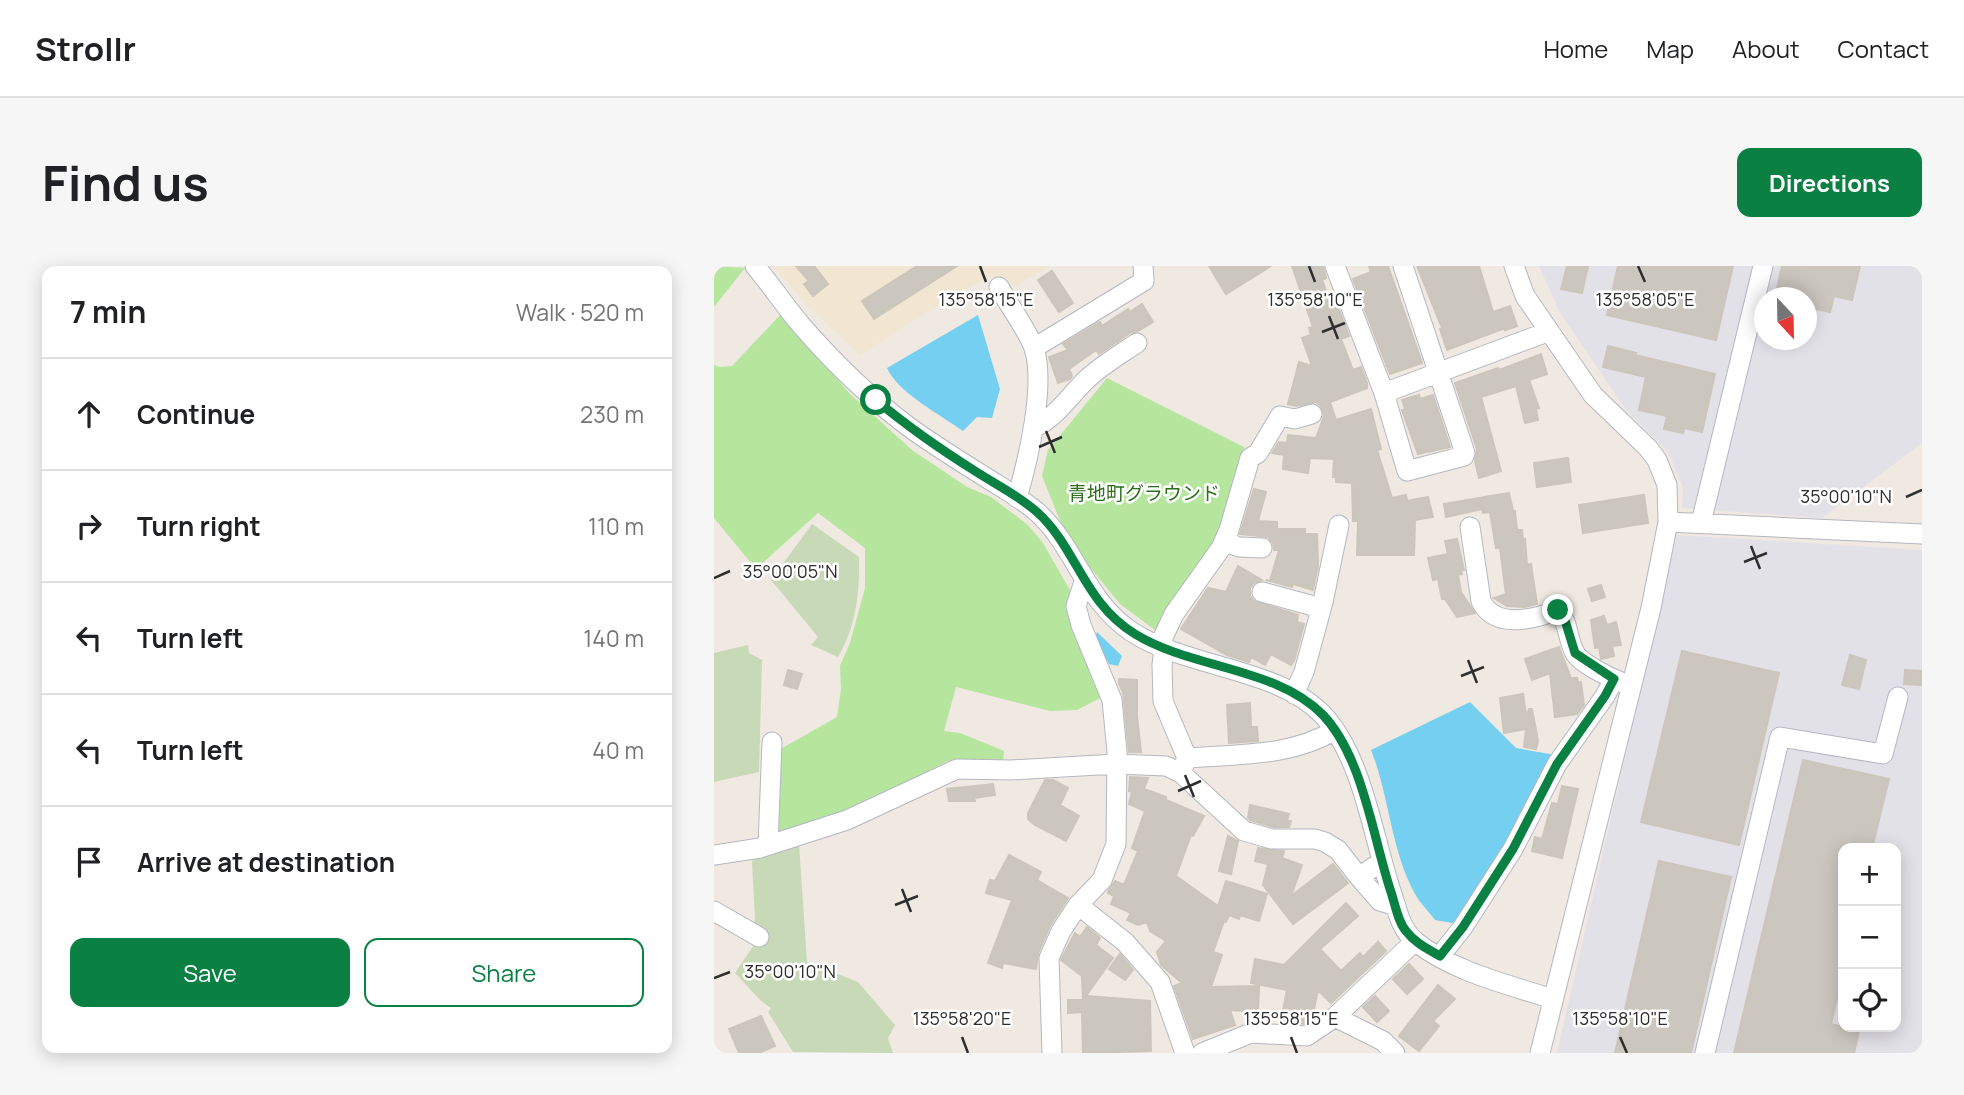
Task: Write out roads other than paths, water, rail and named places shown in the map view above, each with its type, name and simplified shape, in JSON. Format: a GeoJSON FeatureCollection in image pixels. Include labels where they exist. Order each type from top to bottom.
{"type":"FeatureCollection","features":[{"type":"Feature","properties":{"kind":"street"},"geometry":{"type":"LineString","coordinates":[[755,266],[801,324],[859,385],[911,428],[1035,510],[1054,529],[1084,582],[1115,619],[1133,633],[1161,647],[1283,688],[1305,699],[1323,715],[1335,730],[1357,775],[1381,862],[1404,929],[1415,941],[1469,970],[1552,999]]}},
{"type":"Feature","properties":{"kind":"street"},"geometry":{"type":"LineString","coordinates":[[1034,348],[1144,281],[1143,266]]}},
{"type":"Feature","properties":{"kind":"street"},"geometry":{"type":"LineString","coordinates":[[1335,266],[1384,393],[1407,471],[1464,456],[1465,453],[1403,266]]}},
{"type":"Feature","properties":{"kind":"street"},"geometry":{"type":"LineString","coordinates":[[1514,266],[1524,296],[1548,332],[1593,395],[1648,448],[1657,460],[1667,485],[1668,522],[1651,608],[1622,682],[1540,1053]]}},
{"type":"Feature","properties":{"kind":"street"},"geometry":{"type":"LineString","coordinates":[[1701,523],[1763,266]]}},
{"type":"Feature","properties":{"kind":"street"},"geometry":{"type":"LineString","coordinates":[[999,287],[1034,348],[1037,380],[1031,449],[1017,498]]}},
{"type":"Feature","properties":{"kind":"street"},"geometry":{"type":"LineString","coordinates":[[1384,393],[1548,332]]}},
{"type":"Feature","properties":{"kind":"street"},"geometry":{"type":"LineString","coordinates":[[1033,428],[1052,417],[1101,366],[1137,343]]}},
{"type":"Feature","properties":{"kind":"street"},"geometry":{"type":"LineString","coordinates":[[1311,414],[1295,419],[1286,415],[1280,416],[1258,453],[1250,458],[1224,541],[1174,614],[1161,647],[1163,701],[1184,766],[1244,831],[1272,839],[1315,839],[1325,842],[1338,850],[1380,901],[1396,906]]}},
{"type":"Feature","properties":{"kind":"street"},"geometry":{"type":"LineString","coordinates":[[1668,522],[1922,534]]}},
{"type":"Feature","properties":{"kind":"street"},"geometry":{"type":"LineString","coordinates":[[1294,694],[1304,672],[1339,525]]}},
{"type":"Feature","properties":{"kind":"street"},"geometry":{"type":"LineString","coordinates":[[1470,527],[1484,608],[1501,618],[1521,620],[1542,617],[1558,610],[1564,617],[1575,653],[1622,682]]}},
{"type":"Feature","properties":{"kind":"street"},"geometry":{"type":"LineString","coordinates":[[1224,541],[1239,547],[1262,548]]}},
{"type":"Feature","properties":{"kind":"street"},"geometry":{"type":"LineString","coordinates":[[1052,1053],[1049,958],[1061,931],[1078,905],[1102,880],[1116,844],[1116,764],[1112,699],[1081,625],[1076,606],[1084,582]]}},
{"type":"Feature","properties":{"kind":"street"},"geometry":{"type":"LineString","coordinates":[[1262,592],[1321,608]]}},
{"type":"Feature","properties":{"kind":"street"},"geometry":{"type":"LineString","coordinates":[[1440,956],[1463,927],[1513,849],[1552,773],[1573,739],[1605,696],[1622,682]]}},
{"type":"Feature","properties":{"kind":"street"},"geometry":{"type":"LineString","coordinates":[[1705,1053],[1780,737],[1883,754],[1898,697]]}},
{"type":"Feature","properties":{"kind":"street"},"geometry":{"type":"LineString","coordinates":[[714,855],[768,845],[847,820],[957,769],[1011,770],[1116,764],[1184,766],[1303,746],[1335,730]]}},
{"type":"Feature","properties":{"kind":"street"},"geometry":{"type":"LineString","coordinates":[[768,845],[772,742]]}},
{"type":"Feature","properties":{"kind":"street"},"geometry":{"type":"LineString","coordinates":[[1359,877],[1381,862]]}},
{"type":"Feature","properties":{"kind":"street"},"geometry":{"type":"LineString","coordinates":[[1078,905],[1125,942],[1160,982],[1185,1053]]}},
{"type":"Feature","properties":{"kind":"street"},"geometry":{"type":"LineString","coordinates":[[714,911],[759,937]]}},
{"type":"Feature","properties":{"kind":"street"},"geometry":{"type":"LineString","coordinates":[[1202,1053],[1251,1033],[1289,1045],[1307,1037],[1335,1017],[1415,941]]}},
{"type":"Feature","properties":{"kind":"street"},"geometry":{"type":"LineString","coordinates":[[1335,1017],[1383,1041],[1395,1053]]}},
{"type":"Feature","properties":{"kind":"water"},"geometry":{"type":"Polygon","coordinates":[[[978,315],[1000,389],[992,418],[977,417],[963,431],[910,395],[887,368],[978,315]]]}},
{"type":"Feature","properties":{"kind":"water"},"geometry":{"type":"Polygon","coordinates":[[[1097,632],[1122,656],[1118,666],[1109,664],[1095,638],[1097,632]]]}},
{"type":"Feature","properties":{"kind":"water"},"geometry":{"type":"Polygon","coordinates":[[[1470,702],[1516,748],[1555,755],[1463,919],[1452,923],[1435,920],[1418,899],[1409,882],[1396,845],[1383,787],[1371,750],[1470,702]]]}},
{"type":"Feature","properties":{"kind":"park label","name":"青地町グラウンド"},"geometry":{"type":"Point","coordinates":[1144,493]}}]}
